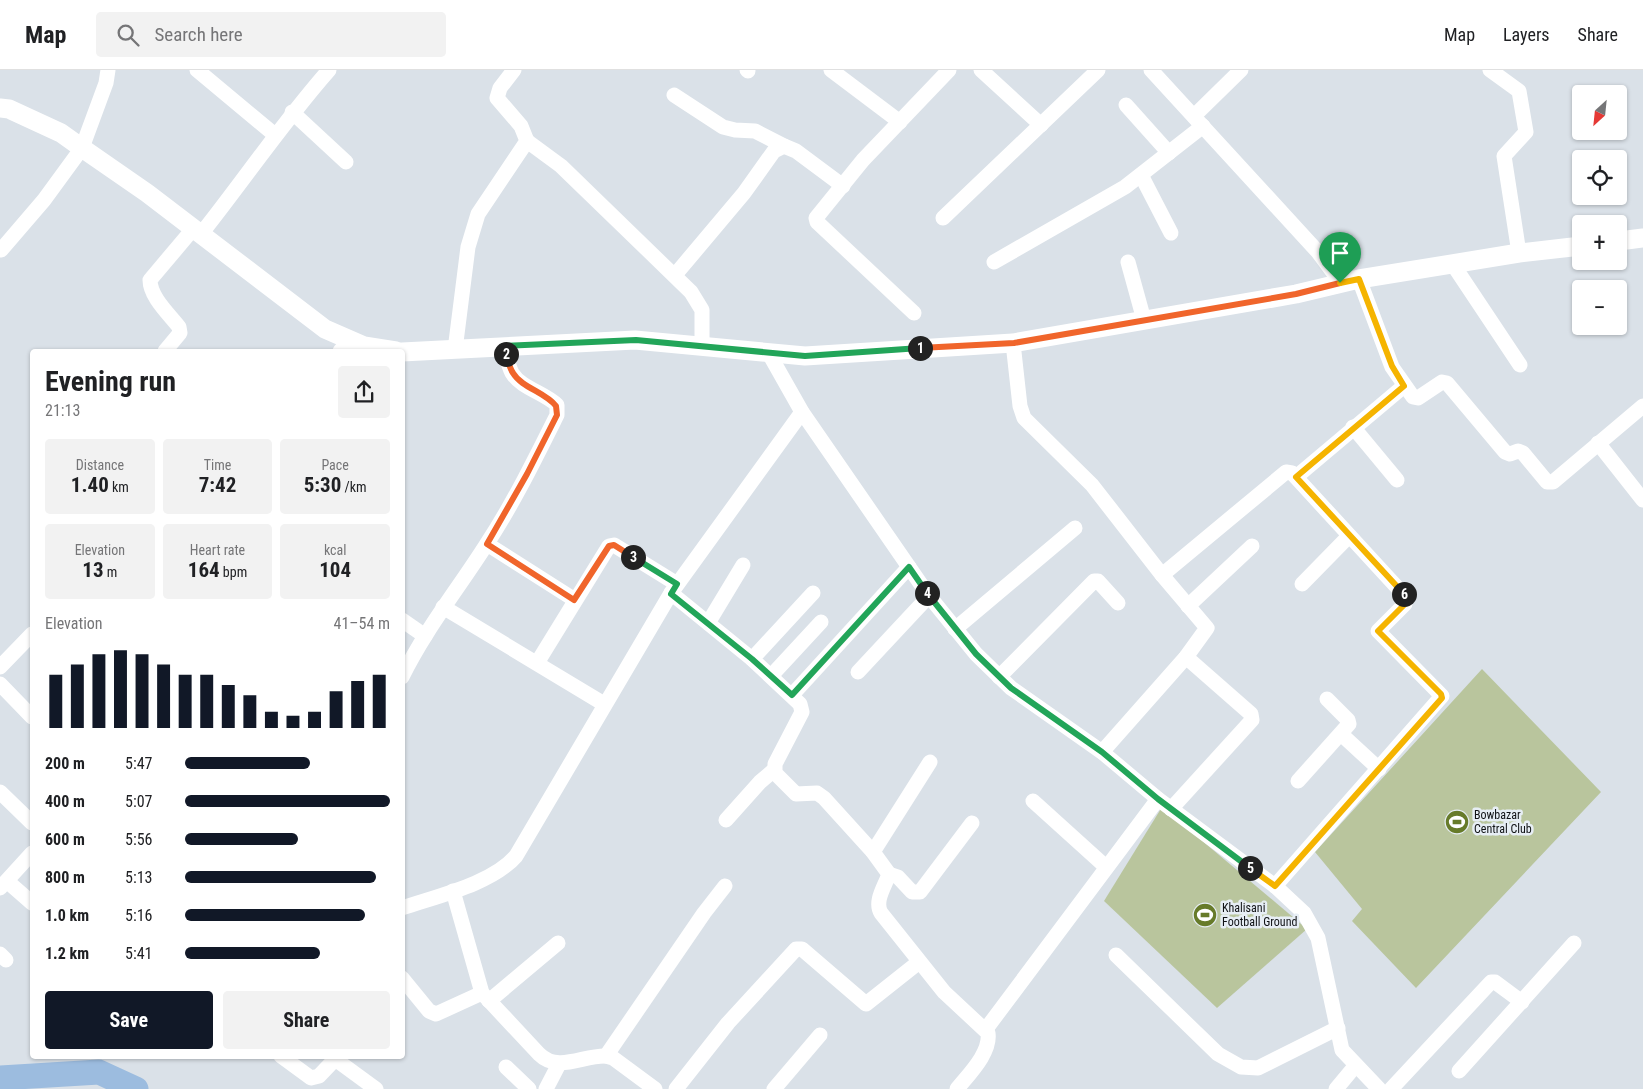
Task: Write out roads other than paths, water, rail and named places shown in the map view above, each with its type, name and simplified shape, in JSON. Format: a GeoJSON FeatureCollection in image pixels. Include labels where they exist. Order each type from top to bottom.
{"type":"FeatureCollection","features":[{"type":"Feature","properties":{"kind":"main road"},"geometry":{"type":"LineString","coordinates":[[0,108],[9,109],[61,133],[197,231],[345,346],[364,346],[381,349]]}},
{"type":"Feature","properties":{"kind":"main road"},"geometry":{"type":"LineString","coordinates":[[1627,240],[1643,238]]}},
{"type":"Feature","properties":{"kind":"main road"},"geometry":{"type":"LineString","coordinates":[[405,351],[455,350],[636,340],[805,356],[1014,343],[1296,294],[1359,279],[1452,263],[1572,247]]}},
{"type":"Feature","properties":{"kind":"street"},"geometry":{"type":"LineString","coordinates":[[0,250],[44,200],[82,148],[106,83],[108,70]]}},
{"type":"Feature","properties":{"kind":"street"},"geometry":{"type":"LineString","coordinates":[[197,70],[276,135]]}},
{"type":"Feature","properties":{"kind":"street"},"geometry":{"type":"LineString","coordinates":[[167,349],[180,332],[179,327],[154,295],[150,288],[150,280],[253,169],[292,112],[329,70]]}},
{"type":"Feature","properties":{"kind":"street"},"geometry":{"type":"LineString","coordinates":[[514,70],[500,88],[497,98],[521,126],[527,141],[561,166],[675,274],[691,292],[702,310],[702,346]]}},
{"type":"Feature","properties":{"kind":"street"},"geometry":{"type":"LineString","coordinates":[[831,70],[900,122]]}},
{"type":"Feature","properties":{"kind":"street"},"geometry":{"type":"LineString","coordinates":[[914,313],[817,222],[818,216],[863,160],[950,70]]}},
{"type":"Feature","properties":{"kind":"street"},"geometry":{"type":"LineString","coordinates":[[981,70],[1040,126]]}},
{"type":"Feature","properties":{"kind":"street"},"geometry":{"type":"LineString","coordinates":[[943,218],[1098,70]]}},
{"type":"Feature","properties":{"kind":"street"},"geometry":{"type":"LineString","coordinates":[[1151,70],[1318,252],[1340,283]]}},
{"type":"Feature","properties":{"kind":"street"},"geometry":{"type":"LineString","coordinates":[[994,262],[1118,192],[1141,175],[1169,153],[1241,70]]}},
{"type":"Feature","properties":{"kind":"street"},"geometry":{"type":"LineString","coordinates":[[1490,70],[1516,87],[1522,104],[1526,132],[1504,156],[1519,253]]}},
{"type":"Feature","properties":{"kind":"street"},"geometry":{"type":"LineString","coordinates":[[674,95],[723,127],[755,131],[796,151],[843,186]]}},
{"type":"Feature","properties":{"kind":"street"},"geometry":{"type":"LineString","coordinates":[[1126,105],[1169,153]]}},
{"type":"Feature","properties":{"kind":"street"},"geometry":{"type":"LineString","coordinates":[[292,112],[346,162]]}},
{"type":"Feature","properties":{"kind":"street"},"geometry":{"type":"LineString","coordinates":[[455,350],[468,247],[478,214],[527,141]]}},
{"type":"Feature","properties":{"kind":"street"},"geometry":{"type":"LineString","coordinates":[[675,274],[744,192],[774,151],[784,146]]}},
{"type":"Feature","properties":{"kind":"street"},"geometry":{"type":"LineString","coordinates":[[1141,175],[1171,233]]}},
{"type":"Feature","properties":{"kind":"street"},"geometry":{"type":"LineString","coordinates":[[1128,262],[1144,320]]}},
{"type":"Feature","properties":{"kind":"street"},"geometry":{"type":"LineString","coordinates":[[1452,263],[1520,365]]}},
{"type":"Feature","properties":{"kind":"street"},"geometry":{"type":"LineString","coordinates":[[1359,279],[1392,366],[1404,386],[1416,398],[1442,382],[1447,383],[1505,452],[1510,454],[1518,451],[1523,453],[1544,480],[1550,483],[1643,406]]}},
{"type":"Feature","properties":{"kind":"street"},"geometry":{"type":"LineString","coordinates":[[1014,343],[1020,406],[1024,418],[1092,485],[1207,629],[1186,657],[1102,752]]}},
{"type":"Feature","properties":{"kind":"street"},"geometry":{"type":"LineString","coordinates":[[405,671],[417,646],[487,544],[527,474],[557,415],[556,406],[550,398],[518,380],[512,373],[503,346]]}},
{"type":"Feature","properties":{"kind":"street"},"geometry":{"type":"LineString","coordinates":[[768,352],[802,412],[929,596],[955,629],[999,677],[1102,752],[1158,799],[1275,886],[1304,913],[1315,931],[1342,1050],[1379,1089]]}},
{"type":"Feature","properties":{"kind":"street"},"geometry":{"type":"LineString","coordinates":[[1296,477],[1353,426],[1404,386]]}},
{"type":"Feature","properties":{"kind":"street"},"geometry":{"type":"LineString","coordinates":[[405,907],[453,891],[501,870],[516,856],[604,704],[674,589],[802,412]]}},
{"type":"Feature","properties":{"kind":"street"},"geometry":{"type":"LineString","coordinates":[[1353,426],[1397,480]]}},
{"type":"Feature","properties":{"kind":"street"},"geometry":{"type":"LineString","coordinates":[[1598,443],[1643,500]]}},
{"type":"Feature","properties":{"kind":"street"},"geometry":{"type":"LineString","coordinates":[[1162,575],[1286,472],[1292,473],[1406,598],[1405,604],[1378,632],[1442,696],[1275,886]]}},
{"type":"Feature","properties":{"kind":"street"},"geometry":{"type":"LineString","coordinates":[[955,629],[1075,528]]}},
{"type":"Feature","properties":{"kind":"street"},"geometry":{"type":"LineString","coordinates":[[1302,584],[1349,536]]}},
{"type":"Feature","properties":{"kind":"street"},"geometry":{"type":"LineString","coordinates":[[487,544],[574,600]]}},
{"type":"Feature","properties":{"kind":"street"},"geometry":{"type":"LineString","coordinates":[[537,662],[606,548],[611,545],[674,589],[708,623],[792,695],[800,704],[802,712],[775,764],[774,770],[760,782],[726,820]]}},
{"type":"Feature","properties":{"kind":"street"},"geometry":{"type":"LineString","coordinates":[[1188,606],[1252,546]]}},
{"type":"Feature","properties":{"kind":"street"},"geometry":{"type":"LineString","coordinates":[[708,623],[743,565]]}},
{"type":"Feature","properties":{"kind":"street"},"geometry":{"type":"LineString","coordinates":[[792,695],[909,567]]}},
{"type":"Feature","properties":{"kind":"street"},"geometry":{"type":"LineString","coordinates":[[999,677],[1094,581],[1098,581],[1118,603]]}},
{"type":"Feature","properties":{"kind":"street"},"geometry":{"type":"LineString","coordinates":[[752,659],[813,593]]}},
{"type":"Feature","properties":{"kind":"street"},"geometry":{"type":"LineString","coordinates":[[858,672],[929,596]]}},
{"type":"Feature","properties":{"kind":"street"},"geometry":{"type":"LineString","coordinates":[[443,607],[604,704]]}},
{"type":"Feature","properties":{"kind":"street"},"geometry":{"type":"LineString","coordinates":[[405,622],[425,636]]}},
{"type":"Feature","properties":{"kind":"street"},"geometry":{"type":"LineString","coordinates":[[771,676],[821,622]]}},
{"type":"Feature","properties":{"kind":"street"},"geometry":{"type":"LineString","coordinates":[[0,667],[30,636]]}},
{"type":"Feature","properties":{"kind":"street"},"geometry":{"type":"LineString","coordinates":[[1171,809],[1252,720],[1252,714],[1186,657]]}},
{"type":"Feature","properties":{"kind":"street"},"geometry":{"type":"LineString","coordinates":[[0,706],[5,689],[30,715]]}},
{"type":"Feature","properties":{"kind":"street"},"geometry":{"type":"LineString","coordinates":[[1298,782],[1342,734],[1348,724],[1348,720],[1327,699]]}},
{"type":"Feature","properties":{"kind":"street"},"geometry":{"type":"LineString","coordinates":[[1342,734],[1379,768]]}},
{"type":"Feature","properties":{"kind":"street"},"geometry":{"type":"LineString","coordinates":[[873,852],[930,762]]}},
{"type":"Feature","properties":{"kind":"street"},"geometry":{"type":"LineString","coordinates":[[774,770],[796,794],[817,794],[824,798],[873,852],[889,874],[898,876],[912,892],[920,892],[972,824]]}},
{"type":"Feature","properties":{"kind":"street"},"geometry":{"type":"LineString","coordinates":[[0,792],[30,821]]}},
{"type":"Feature","properties":{"kind":"street"},"geometry":{"type":"LineString","coordinates":[[986,1029],[1158,799]]}},
{"type":"Feature","properties":{"kind":"street"},"geometry":{"type":"LineString","coordinates":[[1033,801],[1106,867]]}},
{"type":"Feature","properties":{"kind":"street"},"geometry":{"type":"LineString","coordinates":[[30,855],[4,885],[30,902]]}},
{"type":"Feature","properties":{"kind":"street"},"geometry":{"type":"LineString","coordinates":[[889,874],[879,899],[879,909],[953,1001],[986,1029],[989,1038],[981,1056],[957,1089]]}},
{"type":"Feature","properties":{"kind":"street"},"geometry":{"type":"LineString","coordinates":[[606,1056],[704,913],[726,886]]}},
{"type":"Feature","properties":{"kind":"street"},"geometry":{"type":"LineString","coordinates":[[453,891],[486,996],[544,1059],[560,1064],[606,1056],[613,1058],[656,1089]]}},
{"type":"Feature","properties":{"kind":"street"},"geometry":{"type":"LineString","coordinates":[[405,983],[429,1011],[436,1014],[486,996],[558,943]]}},
{"type":"Feature","properties":{"kind":"street"},"geometry":{"type":"LineString","coordinates":[[1459,1071],[1574,943]]}},
{"type":"Feature","properties":{"kind":"street"},"geometry":{"type":"LineString","coordinates":[[676,1089],[728,1023],[796,949],[802,950],[866,1004],[920,962]]}},
{"type":"Feature","properties":{"kind":"street"},"geometry":{"type":"LineString","coordinates":[[1116,955],[1218,1054],[1240,1067],[1258,1068],[1338,1028]]}},
{"type":"Feature","properties":{"kind":"street"},"geometry":{"type":"LineString","coordinates":[[1391,1089],[1491,982],[1495,982],[1522,1002]]}},
{"type":"Feature","properties":{"kind":"street"},"geometry":{"type":"LineString","coordinates":[[774,1089],[820,1035]]}},
{"type":"Feature","properties":{"kind":"street"},"geometry":{"type":"LineString","coordinates":[[285,1059],[311,1078],[319,1076],[336,1059]]}},
{"type":"Feature","properties":{"kind":"street"},"geometry":{"type":"LineString","coordinates":[[338,1059],[376,1089]]}},
{"type":"Feature","properties":{"kind":"street"},"geometry":{"type":"LineString","coordinates":[[546,1089],[560,1064]]}},
{"type":"Feature","properties":{"kind":"street"},"geometry":{"type":"LineString","coordinates":[[1336,1089],[1356,1065]]}},
{"type":"Feature","properties":{"kind":"street"},"geometry":{"type":"LineString","coordinates":[[506,1067],[529,1089]]}},
{"type":"Feature","properties":{"kind":"waterway"},"geometry":{"type":"LineString","coordinates":[[0,1078],[99,1072],[136,1089]]}},
{"type":"Feature","properties":{"kind":"place","name":"Bowbazar Central Club"},"geometry":{"type":"Point","coordinates":[1457,822]}},
{"type":"Feature","properties":{"kind":"place","name":"Khalisani Football Ground"},"geometry":{"type":"Point","coordinates":[1205,915]}}]}
